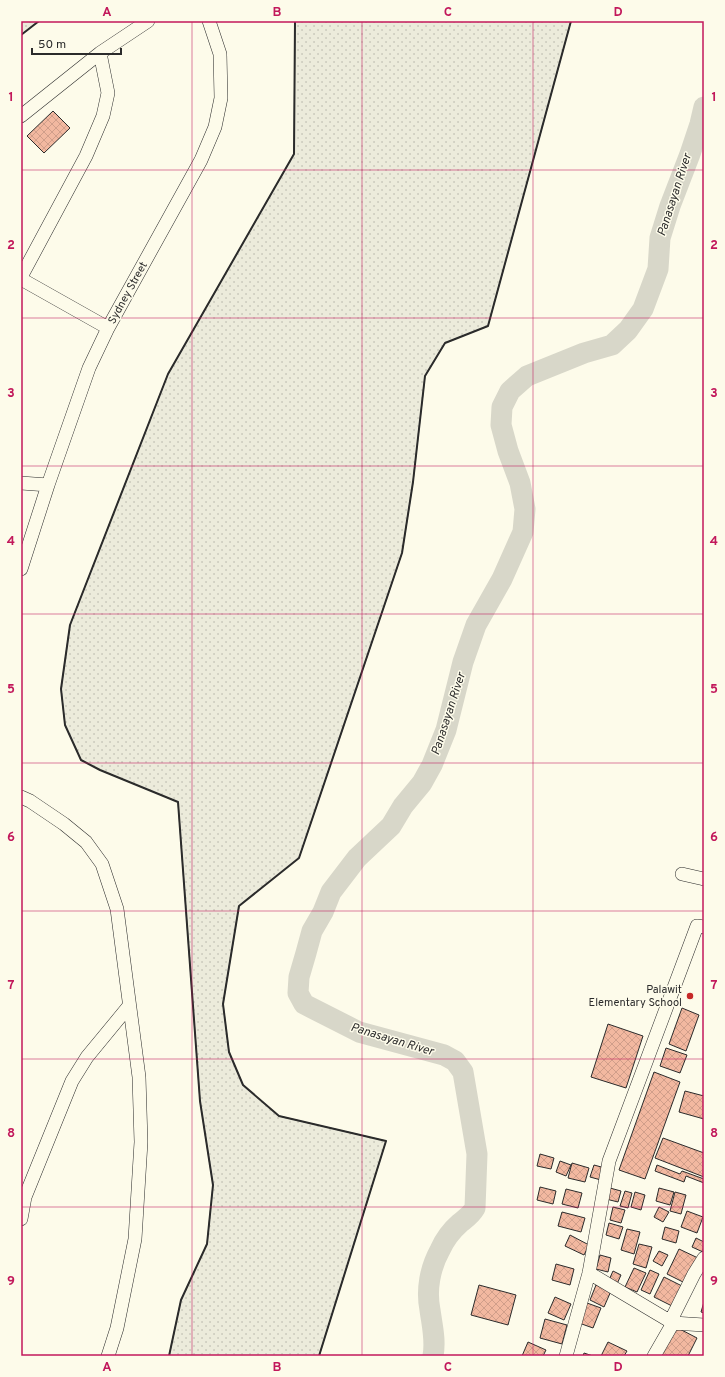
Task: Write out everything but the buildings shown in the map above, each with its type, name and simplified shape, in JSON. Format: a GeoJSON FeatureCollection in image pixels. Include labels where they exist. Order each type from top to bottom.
{"type":"FeatureCollection","features":[{"type":"Feature","properties":{"kind":"street"},"geometry":{"type":"LineString","coordinates":[[21,116],[100,53],[148,21]]}},
{"type":"Feature","properties":{"kind":"street","name":"Sydney Street"},"geometry":{"type":"LineString","coordinates":[[21,569],[48,485],[89,368],[108,328],[201,160],[216,127],[221,98],[220,54],[209,21]]}},
{"type":"Feature","properties":{"kind":"street"},"geometry":{"type":"LineString","coordinates":[[100,53],[108,93],[102,116],[86,156],[21,278],[108,328]]}},
{"type":"Feature","properties":{"kind":"street"},"geometry":{"type":"LineString","coordinates":[[21,483],[48,485]]}},
{"type":"Feature","properties":{"kind":"street"},"geometry":{"type":"LineString","coordinates":[[21,797],[64,824],[86,842],[102,864],[117,909],[139,1077],[141,1134],[136,1232],[117,1328],[108,1356]]}},
{"type":"Feature","properties":{"kind":"street"},"geometry":{"type":"LineString","coordinates":[[682,874],[704,879]]}},
{"type":"Feature","properties":{"kind":"street"},"geometry":{"type":"LineString","coordinates":[[566,1356],[589,1272],[608,1161],[696,926],[704,927]]}},
{"type":"Feature","properties":{"kind":"street"},"geometry":{"type":"LineString","coordinates":[[21,1219],[25,1197],[72,1081],[87,1057],[129,1006]]}},
{"type":"Feature","properties":{"kind":"street"},"geometry":{"type":"LineString","coordinates":[[654,1356],[673,1323],[674,1314],[694,1274],[704,1258]]}},
{"type":"Feature","properties":{"kind":"street"},"geometry":{"type":"LineString","coordinates":[[589,1272],[673,1323],[704,1325]]}},
{"type":"Feature","properties":{"kind":"shaded area"},"geometry":{"type":"Polygon","coordinates":[[[21,21],[39,21],[21,35],[21,21]]]}},
{"type":"Feature","properties":{"kind":"shaded area"},"geometry":{"type":"Polygon","coordinates":[[[295,21],[571,21],[488,326],[445,343],[425,376],[413,482],[402,553],[299,858],[239,906],[223,1004],[229,1052],[243,1085],[279,1116],[386,1141],[319,1356],[169,1356],[181,1300],[207,1244],[213,1185],[200,1101],[178,802],[100,770],[81,760],[65,725],[61,689],[70,625],[168,374],[294,154],[295,21]]]}},
{"type":"Feature","properties":{"kind":"waterway","name":"Panasayan River"},"geometry":{"type":"LineString","coordinates":[[433,1356],[434,1338],[428,1295],[431,1272],[446,1239],[475,1208],[477,1154],[463,1072],[455,1061],[444,1055],[359,1032],[304,1004],[298,993],[299,977],[312,931],[323,912],[331,892],[357,858],[391,826],[403,806],[422,783],[432,765],[446,730],[463,662],[476,625],[502,579],[523,532],[525,509],[520,483],[508,451],[501,425],[502,407],[510,391],[527,376],[584,353],[612,345],[628,330],[643,309],[658,269],[660,238],[670,206],[690,154],[704,107]]}},
{"type":"Feature","properties":{"kind":"wall"},"geometry":{"type":"LineString","coordinates":[[21,35],[39,21]]}},
{"type":"Feature","properties":{"kind":"wall"},"geometry":{"type":"LineString","coordinates":[[169,1356],[181,1300],[207,1244],[213,1185],[200,1101],[178,802],[100,770],[81,760],[65,725],[61,689],[70,625],[168,374],[294,154],[295,21]]}},
{"type":"Feature","properties":{"kind":"wall"},"geometry":{"type":"LineString","coordinates":[[319,1356],[386,1141],[279,1116],[243,1085],[229,1052],[223,1004],[239,906],[299,858],[402,553],[413,482],[425,376],[445,343],[488,326],[571,21]]}},
{"type":"Feature","properties":{"kind":"place","name":"Palawit Elementary School"},"geometry":{"type":"Point","coordinates":[690,996]}}]}
